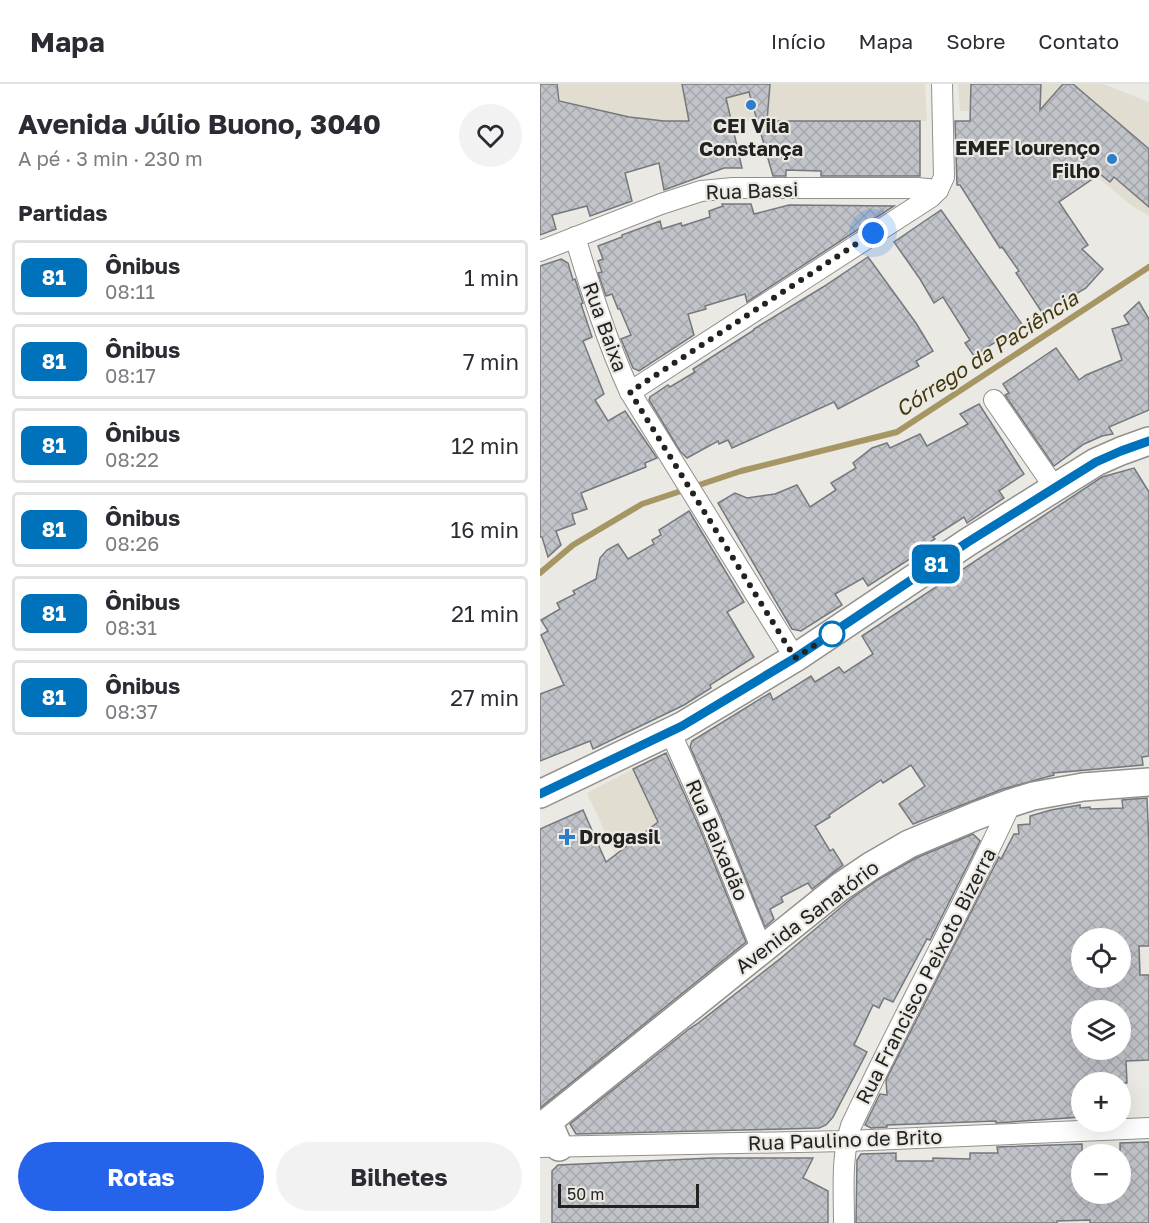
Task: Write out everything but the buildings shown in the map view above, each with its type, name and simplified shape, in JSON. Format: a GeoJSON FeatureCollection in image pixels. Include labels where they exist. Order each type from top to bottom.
{"type":"FeatureCollection","features":[{"type":"Feature","properties":{"kind":"street"},"geometry":{"type":"LineString","coordinates":[[630,392],[935,193],[944,177],[942,84]]}},
{"type":"Feature","properties":{"kind":"street","name":"Rua Bassi"},"geometry":{"type":"LineString","coordinates":[[540,251],[701,191],[744,188],[917,188],[935,193]]}},
{"type":"Feature","properties":{"kind":"street","name":"Rua Baixa"},"geometry":{"type":"LineString","coordinates":[[575,237],[596,306],[630,392],[795,658]]}},
{"type":"Feature","properties":{"kind":"street"},"geometry":{"type":"LineString","coordinates":[[994,400],[1055,488]]}},
{"type":"Feature","properties":{"kind":"street"},"geometry":{"type":"LineString","coordinates":[[540,794],[682,726],[795,658],[968,542],[1096,462],[1149,441]]}},
{"type":"Feature","properties":{"kind":"street","name":"Rua Baixadão"},"geometry":{"type":"LineString","coordinates":[[670,731],[762,950]]}},
{"type":"Feature","properties":{"kind":"street","name":"Avenida Sanatório"},"geometry":{"type":"LineString","coordinates":[[547,1136],[762,950],[840,887],[871,866],[909,844],[976,816],[1034,796],[1083,787],[1149,782]]}},
{"type":"Feature","properties":{"kind":"street","name":"Rua Francisco Peixoto Bizerra"},"geometry":{"type":"LineString","coordinates":[[844,1223],[844,1167],[846,1141],[851,1126],[901,1022],[988,854],[1011,803]]}},
{"type":"Feature","properties":{"kind":"street","name":"Rua Paulino de Brito"},"geometry":{"type":"LineString","coordinates":[[547,1136],[846,1141],[1149,1128]]}},
{"type":"Feature","properties":{"kind":"shaded area","name":"CEI Vila Constança"},"geometry":{"type":"Polygon","coordinates":[[[557,84],[925,84],[927,121],[664,121],[629,117],[561,101],[557,84]]]}},
{"type":"Feature","properties":{"kind":"shaded area","name":"EMEF lourenço Filho"},"geometry":{"type":"Polygon","coordinates":[[[958,84],[1103,84],[1149,102],[1149,216],[1131,205],[1019,112],[960,111],[958,84]]]}},
{"type":"Feature","properties":{"kind":"shaded area"},"geometry":{"type":"Polygon","coordinates":[[[633,769],[659,822],[615,853],[587,793],[633,769]]]}},
{"type":"Feature","properties":{"kind":"waterway","name":"Córrego da Paciência"},"geometry":{"type":"LineString","coordinates":[[540,573],[573,545],[642,504],[741,471],[897,432],[1149,267]]}},
{"type":"Feature","properties":{"kind":"bus line","name":"81"},"geometry":{"type":"LineString","coordinates":[[540,794],[682,726],[795,658],[968,542],[1096,462],[1149,441]]}},
{"type":"Feature","properties":{"kind":"place","name":"CEI Vila Constança"},"geometry":{"type":"Point","coordinates":[751,105]}},
{"type":"Feature","properties":{"kind":"place","name":"EMEF lourenço Filho"},"geometry":{"type":"Point","coordinates":[1112,159]}},
{"type":"Feature","properties":{"kind":"place","name":"Drogasil"},"geometry":{"type":"Point","coordinates":[567,837]}},
{"type":"Feature","properties":{"kind":"route"},"geometry":{"type":"LineString","coordinates":[[832,634],[795,658],[630,392],[873,233]]}}]}
